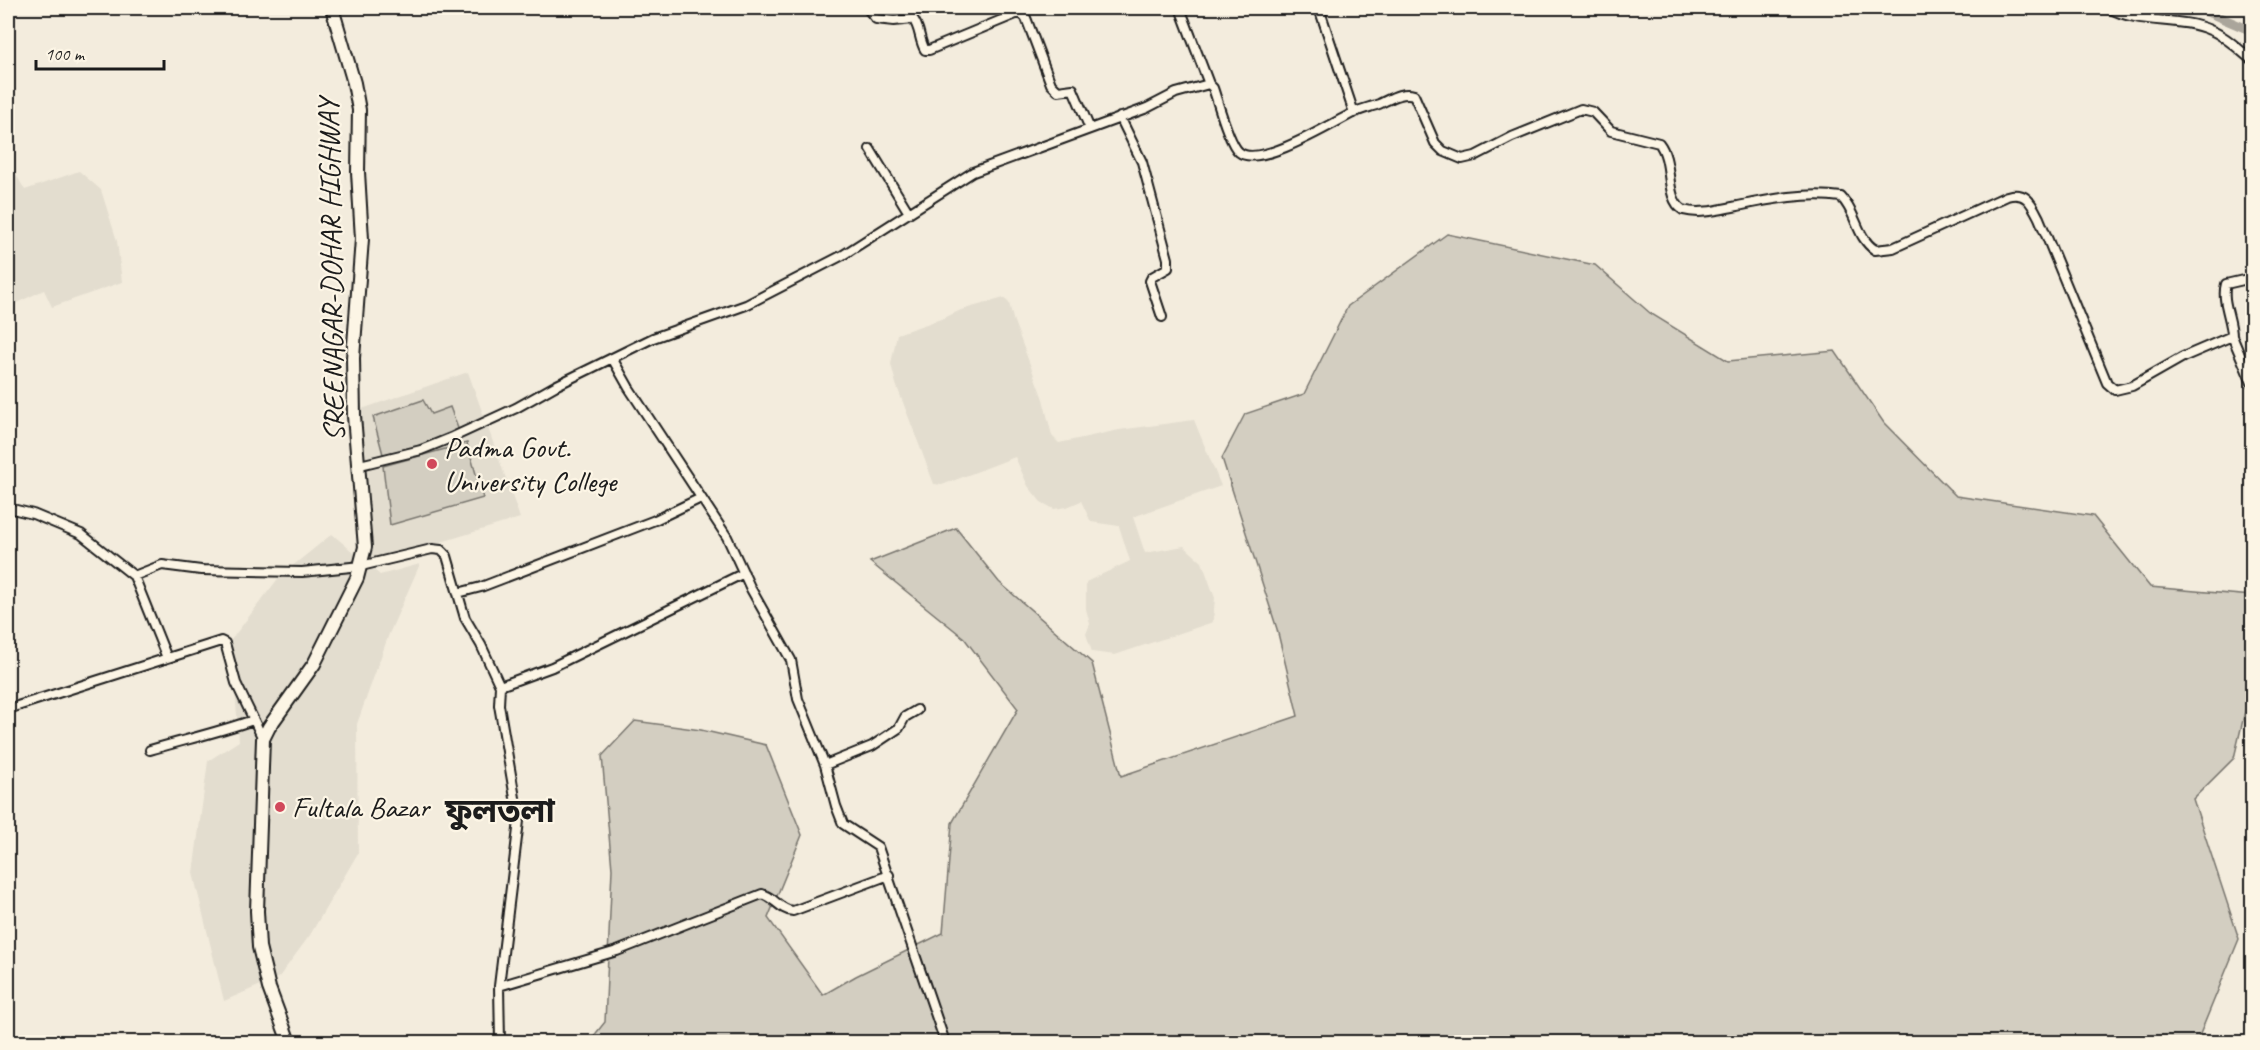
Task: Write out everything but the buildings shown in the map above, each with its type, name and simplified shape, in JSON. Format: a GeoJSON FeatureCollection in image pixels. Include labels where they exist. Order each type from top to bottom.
{"type":"FeatureCollection","features":[{"type":"Feature","properties":{"kind":"main road","name":"SREENAGAR-DOHAR HIGHWAY"},"geometry":{"type":"LineString","coordinates":[[289,1042],[269,988],[259,947],[257,912],[263,739],[314,664],[361,566],[365,548],[360,465],[354,417],[353,358],[362,239],[358,172],[359,110],[354,83],[332,8]]}},
{"type":"Feature","properties":{"kind":"street"},"geometry":{"type":"LineString","coordinates":[[867,8],[876,19],[894,21],[913,19],[924,50],[929,50],[1016,14],[1022,14],[1026,18],[1051,84],[1058,91],[1073,89],[1090,129]]}},
{"type":"Feature","properties":{"kind":"street"},"geometry":{"type":"LineString","coordinates":[[1180,8],[1232,142],[1240,154],[1246,156],[1264,153],[1299,141],[1354,113],[1404,93],[1414,95],[1435,143],[1443,151],[1462,159],[1474,156],[1512,137],[1581,109],[1593,112],[1611,131],[1659,143],[1668,165],[1674,202],[1683,210],[1704,212],[1767,200],[1815,195],[1841,197],[1851,209],[1863,239],[1875,250],[1893,248],[2007,196],[2016,194],[2027,197],[2039,218],[2110,387],[2115,390],[2123,390],[2132,386],[2182,357],[2232,336]]}},
{"type":"Feature","properties":{"kind":"street"},"geometry":{"type":"LineString","coordinates":[[1319,8],[1354,113]]}},
{"type":"Feature","properties":{"kind":"street"},"geometry":{"type":"LineString","coordinates":[[2109,8],[2211,30],[2253,60]]}},
{"type":"Feature","properties":{"kind":"street"},"geometry":{"type":"LineString","coordinates":[[360,465],[421,450],[453,437],[516,408],[555,386],[653,338],[746,305],[843,255],[973,172],[1090,129],[1176,93],[1209,84]]}},
{"type":"Feature","properties":{"kind":"street"},"geometry":{"type":"LineString","coordinates":[[1120,117],[1142,162],[1168,259],[1167,268],[1152,277],[1150,281],[1162,317]]}},
{"type":"Feature","properties":{"kind":"street"},"geometry":{"type":"LineString","coordinates":[[870,149],[909,213]]}},
{"type":"Feature","properties":{"kind":"street"},"geometry":{"type":"LineString","coordinates":[[2253,278],[2226,285],[2224,296],[2232,326],[2232,336],[2253,383]]}},
{"type":"Feature","properties":{"kind":"street"},"geometry":{"type":"LineString","coordinates":[[612,358],[727,537],[791,660],[798,699],[825,765],[843,824],[878,847],[945,1042]]}},
{"type":"Feature","properties":{"kind":"street"},"geometry":{"type":"LineString","coordinates":[[458,593],[481,587],[655,520],[701,498]]}},
{"type":"Feature","properties":{"kind":"street"},"geometry":{"type":"LineString","coordinates":[[8,508],[33,514],[81,534],[134,576],[167,658]]}},
{"type":"Feature","properties":{"kind":"street"},"geometry":{"type":"LineString","coordinates":[[134,576],[162,565],[201,570],[302,572],[361,566],[432,549],[441,550],[447,556],[465,618],[481,645],[500,686],[499,705],[519,821],[499,986],[500,1042]]}},
{"type":"Feature","properties":{"kind":"street"},"geometry":{"type":"LineString","coordinates":[[500,686],[552,668],[744,573]]}},
{"type":"Feature","properties":{"kind":"street"},"geometry":{"type":"LineString","coordinates":[[8,709],[224,642],[236,683],[263,739]]}},
{"type":"Feature","properties":{"kind":"street"},"geometry":{"type":"LineString","coordinates":[[825,765],[873,746],[899,728],[905,717],[917,710]]}},
{"type":"Feature","properties":{"kind":"street"},"geometry":{"type":"LineString","coordinates":[[150,750],[198,735],[223,731],[253,720]]}},
{"type":"Feature","properties":{"kind":"street"},"geometry":{"type":"LineString","coordinates":[[499,986],[617,951],[762,894],[769,896],[787,910],[794,911],[889,875]]}},
{"type":"Feature","properties":{"kind":"shaded area"},"geometry":{"type":"Polygon","coordinates":[[[11,166],[25,190],[79,171],[101,190],[117,241],[122,282],[52,307],[44,290],[8,307],[8,167],[11,166]]]}},
{"type":"Feature","properties":{"kind":"shaded area"},"geometry":{"type":"Polygon","coordinates":[[[1447,234],[1595,265],[1650,313],[1728,361],[1835,351],[1884,423],[1956,496],[2093,516],[2150,587],[2252,596],[2252,682],[2234,758],[2193,799],[2239,939],[2198,1039],[2194,1042],[589,1042],[605,1022],[612,869],[602,756],[635,721],[701,730],[766,745],[802,835],[768,918],[823,995],[943,933],[952,823],[1018,709],[964,638],[870,562],[956,528],[999,582],[1092,663],[1121,776],[1298,716],[1277,629],[1222,458],[1245,414],[1304,394],[1348,306],[1447,234]]]}},
{"type":"Feature","properties":{"kind":"shaded area"},"geometry":{"type":"Polygon","coordinates":[[[1004,298],[1009,303],[1043,399],[1052,436],[1059,443],[1119,430],[1194,420],[1221,486],[1133,517],[1145,553],[1184,546],[1202,562],[1215,598],[1213,622],[1115,655],[1092,652],[1086,634],[1090,624],[1086,609],[1086,582],[1130,561],[1119,526],[1091,522],[1081,501],[1054,509],[1041,502],[1028,486],[1015,457],[942,485],[934,484],[896,384],[891,364],[897,334],[961,310],[1004,298]]]}},
{"type":"Feature","properties":{"kind":"shaded area","name":"Padma Govt. University College"},"geometry":{"type":"Polygon","coordinates":[[[468,372],[520,518],[372,563],[359,410],[468,372]]]}},
{"type":"Feature","properties":{"kind":"shaded area"},"geometry":{"type":"Polygon","coordinates":[[[423,400],[431,414],[450,407],[459,431],[384,458],[373,417],[423,400]]]}},
{"type":"Feature","properties":{"kind":"shaded area"},"geometry":{"type":"Polygon","coordinates":[[[467,443],[483,498],[390,525],[383,466],[467,443]]]}},
{"type":"Feature","properties":{"kind":"shaded area","name":"Fultala Bazar"},"geometry":{"type":"Polygon","coordinates":[[[332,534],[380,575],[420,564],[389,634],[357,724],[358,853],[310,935],[279,977],[224,1001],[193,873],[208,761],[239,741],[231,640],[280,576],[332,534]]]}},
{"type":"Feature","properties":{"kind":"waterway"},"geometry":{"type":"LineString","coordinates":[[2198,8],[2252,31]]}},
{"type":"Feature","properties":{"kind":"place","name":"Padma Govt. University College"},"geometry":{"type":"Point","coordinates":[432,464]}},
{"type":"Feature","properties":{"kind":"place","name":"Fultala Bazar"},"geometry":{"type":"Point","coordinates":[280,807]}},
{"type":"Feature","properties":{"kind":"district","name":"ফুলতলা"},"geometry":{"type":"Point","coordinates":[500,811]}}]}
